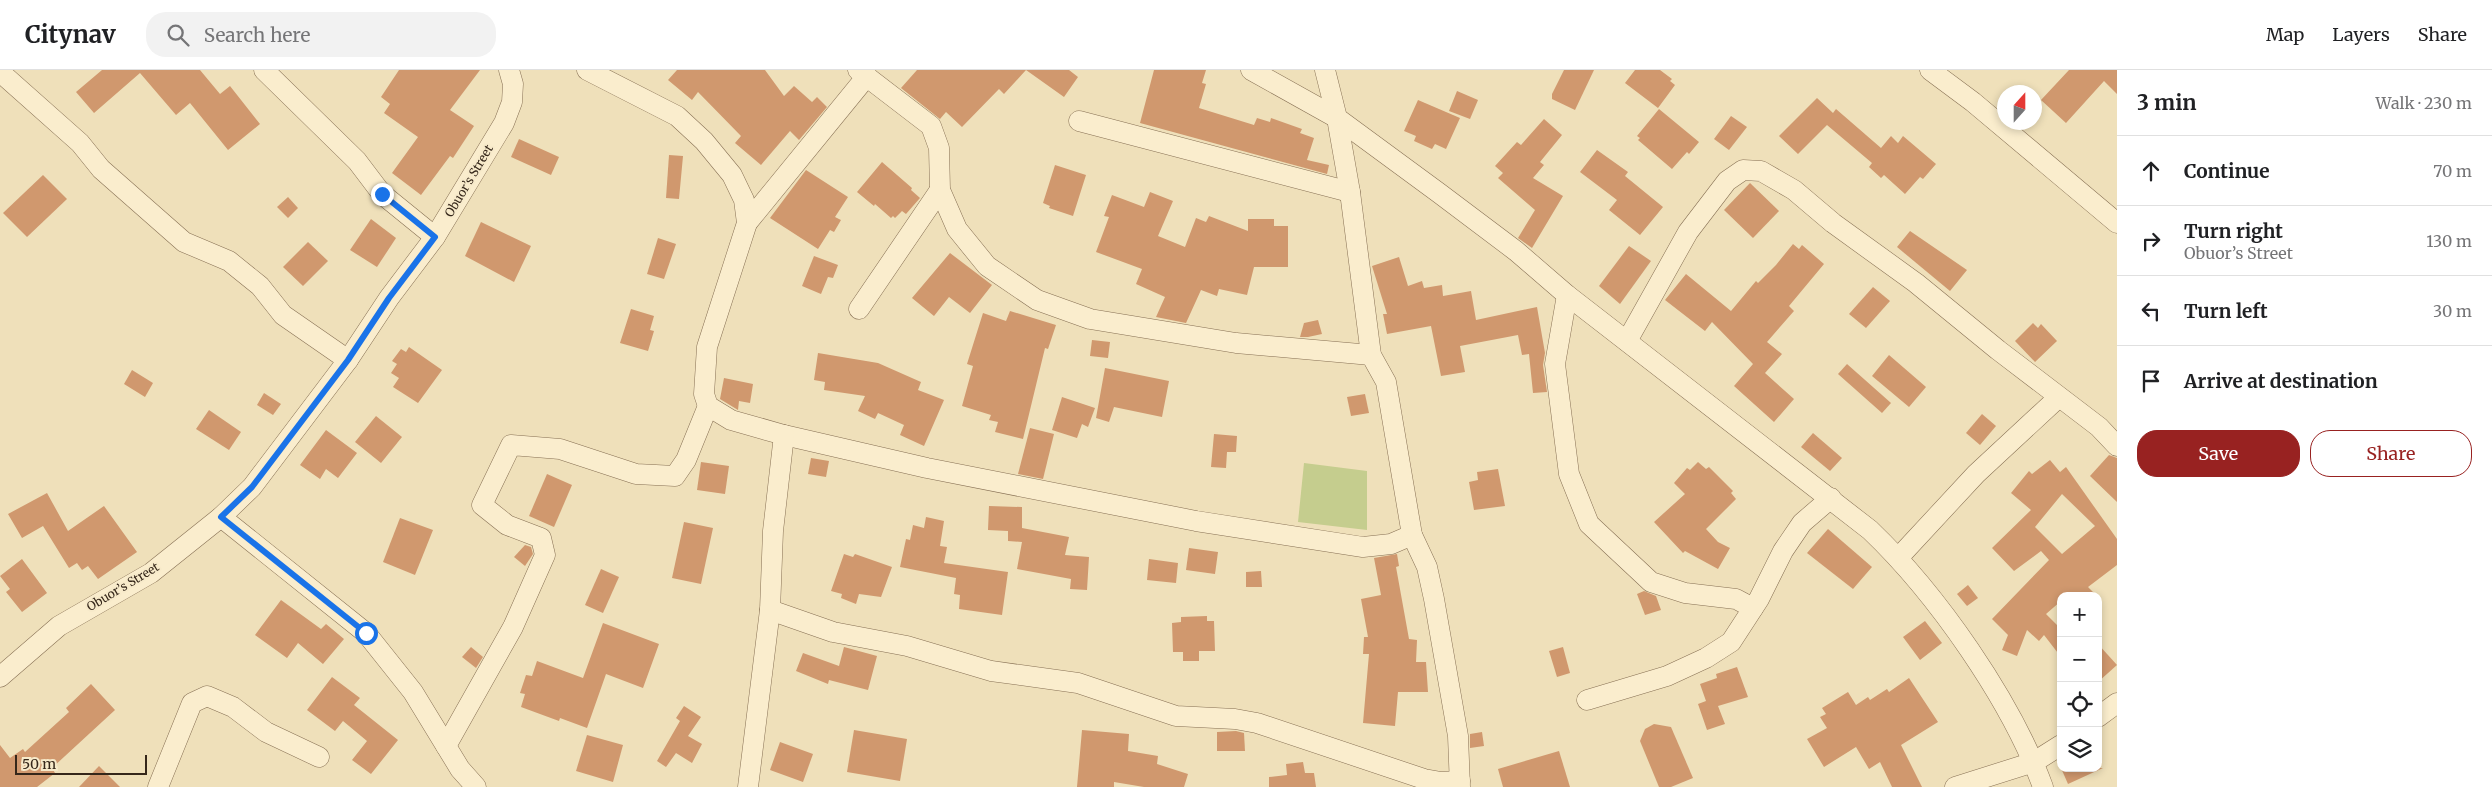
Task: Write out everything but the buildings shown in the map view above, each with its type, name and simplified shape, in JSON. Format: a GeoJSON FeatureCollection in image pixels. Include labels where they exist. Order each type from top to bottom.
{"type":"FeatureCollection","features":[{"type":"Feature","properties":{"kind":"street"},"geometry":{"type":"LineString","coordinates":[[264,70],[357,161],[382,194],[435,237]]}},
{"type":"Feature","properties":{"kind":"street","name":"Obuor’s Street"},"geometry":{"type":"LineString","coordinates":[[0,677],[59,626],[151,573],[221,517],[252,487],[348,360],[389,298],[435,237],[504,123],[512,102],[513,84],[508,70]]}},
{"type":"Feature","properties":{"kind":"street"},"geometry":{"type":"LineString","coordinates":[[587,70],[677,116],[704,141],[732,175],[744,200],[747,223]]}},
{"type":"Feature","properties":{"kind":"street"},"geometry":{"type":"LineString","coordinates":[[1251,70],[1337,118],[1516,251],[1567,295],[1750,438],[1831,498],[1899,557],[1939,608],[1994,688],[2034,762],[2043,787]]}},
{"type":"Feature","properties":{"kind":"street"},"geometry":{"type":"LineString","coordinates":[[770,610],[833,632],[907,646],[992,672],[1078,684],[1176,716],[1235,719],[1257,723],[1424,779],[1460,784],[1458,736],[1434,599],[1427,567],[1412,535],[1386,382],[1371,355],[1350,192],[1337,118],[1325,70]]}},
{"type":"Feature","properties":{"kind":"street"},"geometry":{"type":"LineString","coordinates":[[1930,70],[1973,102],[2117,223]]}},
{"type":"Feature","properties":{"kind":"street"},"geometry":{"type":"LineString","coordinates":[[0,72],[80,143],[101,169],[184,242],[229,261],[260,286],[283,315],[348,360]]}},
{"type":"Feature","properties":{"kind":"street"},"geometry":{"type":"LineString","coordinates":[[1371,355],[1236,343],[1090,320],[1037,300],[986,266],[957,230],[940,190],[940,148],[931,126],[862,73],[747,223],[707,347],[704,394],[708,406],[731,420],[784,435],[927,468],[1196,521],[1363,547],[1391,544],[1412,535]]}},
{"type":"Feature","properties":{"kind":"street"},"geometry":{"type":"LineString","coordinates":[[1079,121],[1350,192]]}},
{"type":"Feature","properties":{"kind":"street"},"geometry":{"type":"LineString","coordinates":[[1627,341],[1688,232],[1727,181],[1743,170],[1761,171],[1794,190],[1833,223],[1916,282],[2099,427],[2117,446]]}},
{"type":"Feature","properties":{"kind":"street"},"geometry":{"type":"LineString","coordinates":[[860,309],[940,190]]}},
{"type":"Feature","properties":{"kind":"street"},"geometry":{"type":"LineString","coordinates":[[1567,295],[1555,364],[1569,474],[1588,524],[1651,582],[1685,593],[1736,599],[1753,608]]}},
{"type":"Feature","properties":{"kind":"street"},"geometry":{"type":"LineString","coordinates":[[1899,557],[1976,474],[2059,397]]}},
{"type":"Feature","properties":{"kind":"street"},"geometry":{"type":"LineString","coordinates":[[446,746],[513,627],[544,555],[540,538],[507,525],[482,505],[511,445],[560,449],[636,474],[675,476],[686,460],[708,406]]}},
{"type":"Feature","properties":{"kind":"street"},"geometry":{"type":"LineString","coordinates":[[748,787],[770,610],[773,531],[784,435]]}},
{"type":"Feature","properties":{"kind":"street"},"geometry":{"type":"LineString","coordinates":[[1587,700],[1667,676],[1706,658],[1731,642],[1753,608],[1783,551],[1802,523],[1831,498]]}},
{"type":"Feature","properties":{"kind":"street"},"geometry":{"type":"LineString","coordinates":[[221,517],[366,633],[413,692],[460,769],[476,787]]}},
{"type":"Feature","properties":{"kind":"street"},"geometry":{"type":"LineString","coordinates":[[158,787],[192,704],[207,696],[234,707],[266,732],[319,757]]}},
{"type":"Feature","properties":{"kind":"street"},"geometry":{"type":"LineString","coordinates":[[2102,714],[2117,703]]}},
{"type":"Feature","properties":{"kind":"street"},"geometry":{"type":"LineString","coordinates":[[1955,787],[2034,762],[2057,748]]}},
{"type":"Feature","properties":{"kind":"green space"},"geometry":{"type":"Polygon","coordinates":[[[1304,463],[1367,471],[1367,530],[1298,522],[1304,463]]]}},
{"type":"Feature","properties":{"kind":"route"},"geometry":{"type":"LineString","coordinates":[[366,633],[221,517],[252,487],[348,360],[389,298],[435,237],[382,194]]}}]}
